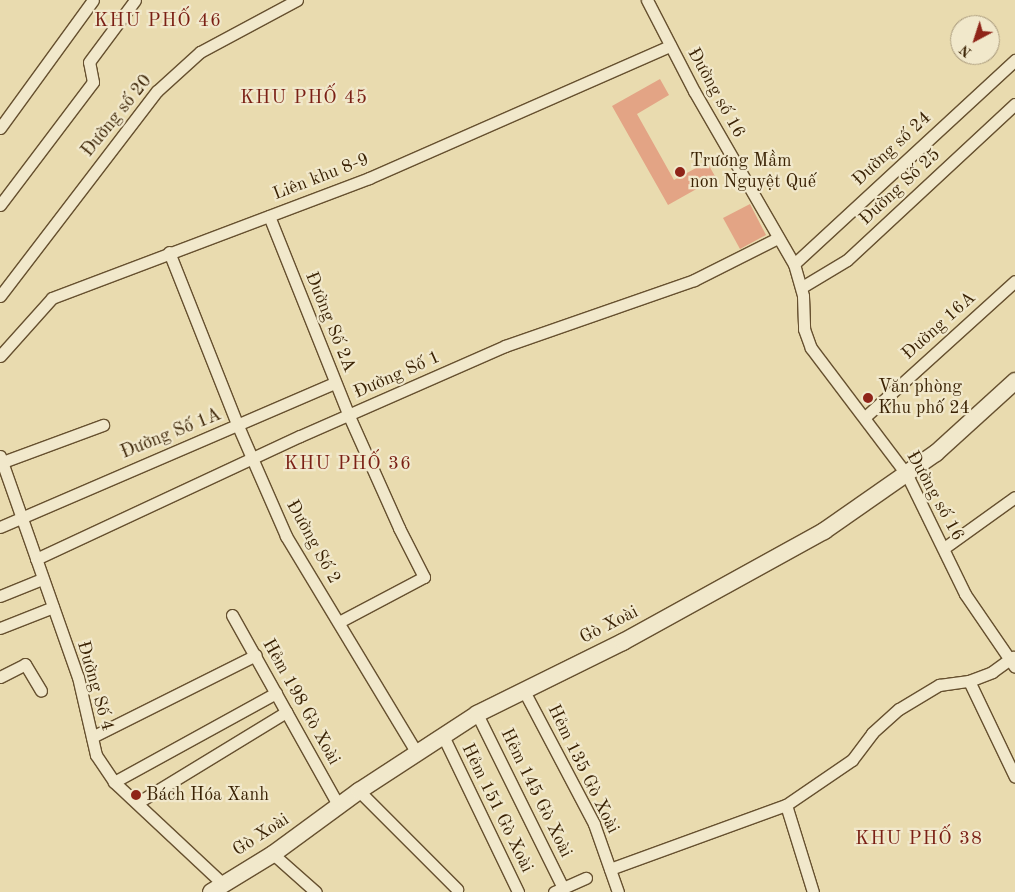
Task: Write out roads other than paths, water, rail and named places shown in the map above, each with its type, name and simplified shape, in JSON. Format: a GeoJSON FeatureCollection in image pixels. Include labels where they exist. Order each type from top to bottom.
{"type":"FeatureCollection","features":[{"type":"Feature","properties":{"kind":"street"},"geometry":{"type":"LineString","coordinates":[[0,128],[93,0]]}},
{"type":"Feature","properties":{"kind":"street"},"geometry":{"type":"LineString","coordinates":[[0,205],[93,82],[90,62],[135,0]]}},
{"type":"Feature","properties":{"kind":"street","name":"Đường số 20"},"geometry":{"type":"LineString","coordinates":[[0,296],[157,90],[200,52],[297,0]]}},
{"type":"Feature","properties":{"kind":"street","name":"Đường số 16"},"geometry":{"type":"LineString","coordinates":[[647,0],[670,46],[794,264],[802,287],[803,320],[809,342],[907,475],[965,594],[1013,661]]}},
{"type":"Feature","properties":{"kind":"street","name":"Liên khu 8-9"},"geometry":{"type":"LineString","coordinates":[[0,356],[52,298],[386,171],[670,46]]}},
{"type":"Feature","properties":{"kind":"street","name":"Đường số 24"},"geometry":{"type":"LineString","coordinates":[[794,264],[1015,60]]}},
{"type":"Feature","properties":{"kind":"street","name":"Đường Số 25"},"geometry":{"type":"LineString","coordinates":[[802,287],[847,260],[1015,104]]}},
{"type":"Feature","properties":{"kind":"street","name":"Đường Số 2A"},"geometry":{"type":"LineString","coordinates":[[268,216],[349,416],[399,528],[424,577],[339,622]]}},
{"type":"Feature","properties":{"kind":"street","name":"Đường Số 1"},"geometry":{"type":"LineString","coordinates":[[36,559],[252,458],[505,346],[694,280],[778,238]]}},
{"type":"Feature","properties":{"kind":"street","name":"Đường Số 2"},"geometry":{"type":"LineString","coordinates":[[169,252],[238,426],[286,536],[417,753]]}},
{"type":"Feature","properties":{"kind":"street","name":"Đường 16A"},"geometry":{"type":"LineString","coordinates":[[865,417],[1015,281]]}},
{"type":"Feature","properties":{"kind":"street","name":"Gò Xoài"},"geometry":{"type":"LineString","coordinates":[[217,888],[273,854],[359,791],[417,753],[444,738],[477,714],[762,567],[907,475],[952,439],[1015,381]]}},
{"type":"Feature","properties":{"kind":"street","name":"Đường Số 1A"},"geometry":{"type":"LineString","coordinates":[[0,527],[335,383]]}},
{"type":"Feature","properties":{"kind":"street"},"geometry":{"type":"LineString","coordinates":[[1,461],[103,425]]}},
{"type":"Feature","properties":{"kind":"street","name":"Đường Số 4"},"geometry":{"type":"LineString","coordinates":[[1,461],[78,677],[96,755],[114,782],[137,803],[217,888]]}},
{"type":"Feature","properties":{"kind":"street"},"geometry":{"type":"LineString","coordinates":[[944,548],[1015,497]]}},
{"type":"Feature","properties":{"kind":"street"},"geometry":{"type":"LineString","coordinates":[[0,596],[42,579]]}},
{"type":"Feature","properties":{"kind":"street"},"geometry":{"type":"LineString","coordinates":[[0,628],[53,607]]}},
{"type":"Feature","properties":{"kind":"street","name":"Hẻm 198 Gò Xoài"},"geometry":{"type":"LineString","coordinates":[[232,615],[256,655],[338,806]]}},
{"type":"Feature","properties":{"kind":"street"},"geometry":{"type":"LineString","coordinates":[[92,737],[256,655]]}},
{"type":"Feature","properties":{"kind":"street"},"geometry":{"type":"LineString","coordinates":[[610,869],[786,805],[852,760],[872,733],[899,709],[939,685],[970,681],[1013,661]]}},
{"type":"Feature","properties":{"kind":"street"},"geometry":{"type":"LineString","coordinates":[[0,676],[26,664],[41,691]]}},
{"type":"Feature","properties":{"kind":"street"},"geometry":{"type":"LineString","coordinates":[[970,681],[1015,777]]}},
{"type":"Feature","properties":{"kind":"street","name":"Hẻm 135 Gò Xoài"},"geometry":{"type":"LineString","coordinates":[[524,691],[594,824],[618,892]]}},
{"type":"Feature","properties":{"kind":"street"},"geometry":{"type":"LineString","coordinates":[[114,782],[276,693]]}},
{"type":"Feature","properties":{"kind":"street"},"geometry":{"type":"LineString","coordinates":[[137,803],[286,712]]}},
{"type":"Feature","properties":{"kind":"street","name":"Hẻm 145 Gò Xoài"},"geometry":{"type":"LineString","coordinates":[[477,714],[558,890]]}},
{"type":"Feature","properties":{"kind":"street","name":"Hẻm 151 Gò Xoài"},"geometry":{"type":"LineString","coordinates":[[444,738],[518,892]]}},
{"type":"Feature","properties":{"kind":"street"},"geometry":{"type":"LineString","coordinates":[[359,791],[457,889]]}},
{"type":"Feature","properties":{"kind":"street"},"geometry":{"type":"LineString","coordinates":[[786,805],[813,892]]}},
{"type":"Feature","properties":{"kind":"street"},"geometry":{"type":"LineString","coordinates":[[273,854],[316,892]]}},
{"type":"Feature","properties":{"kind":"street"},"geometry":{"type":"LineString","coordinates":[[558,890],[586,878]]}},
{"type":"Feature","properties":{"kind":"place","name":"Trương Mầm non Nguyệt Quế"},"geometry":{"type":"Point","coordinates":[680,172]}},
{"type":"Feature","properties":{"kind":"place","name":"Văn phòng Khu phố 24"},"geometry":{"type":"Point","coordinates":[868,398]}},
{"type":"Feature","properties":{"kind":"place","name":"Bách Hóa Xanh"},"geometry":{"type":"Point","coordinates":[136,795]}},
{"type":"Feature","properties":{"kind":"district","name":"KHU PHỐ 46"},"geometry":{"type":"Point","coordinates":[158,22]}},
{"type":"Feature","properties":{"kind":"district","name":"KHU PHỐ 45"},"geometry":{"type":"Point","coordinates":[304,99]}},
{"type":"Feature","properties":{"kind":"district","name":"KHU PHỐ 36"},"geometry":{"type":"Point","coordinates":[348,465]}},
{"type":"Feature","properties":{"kind":"district","name":"KHU PHỐ 38"},"geometry":{"type":"Point","coordinates":[919,840]}}]}
